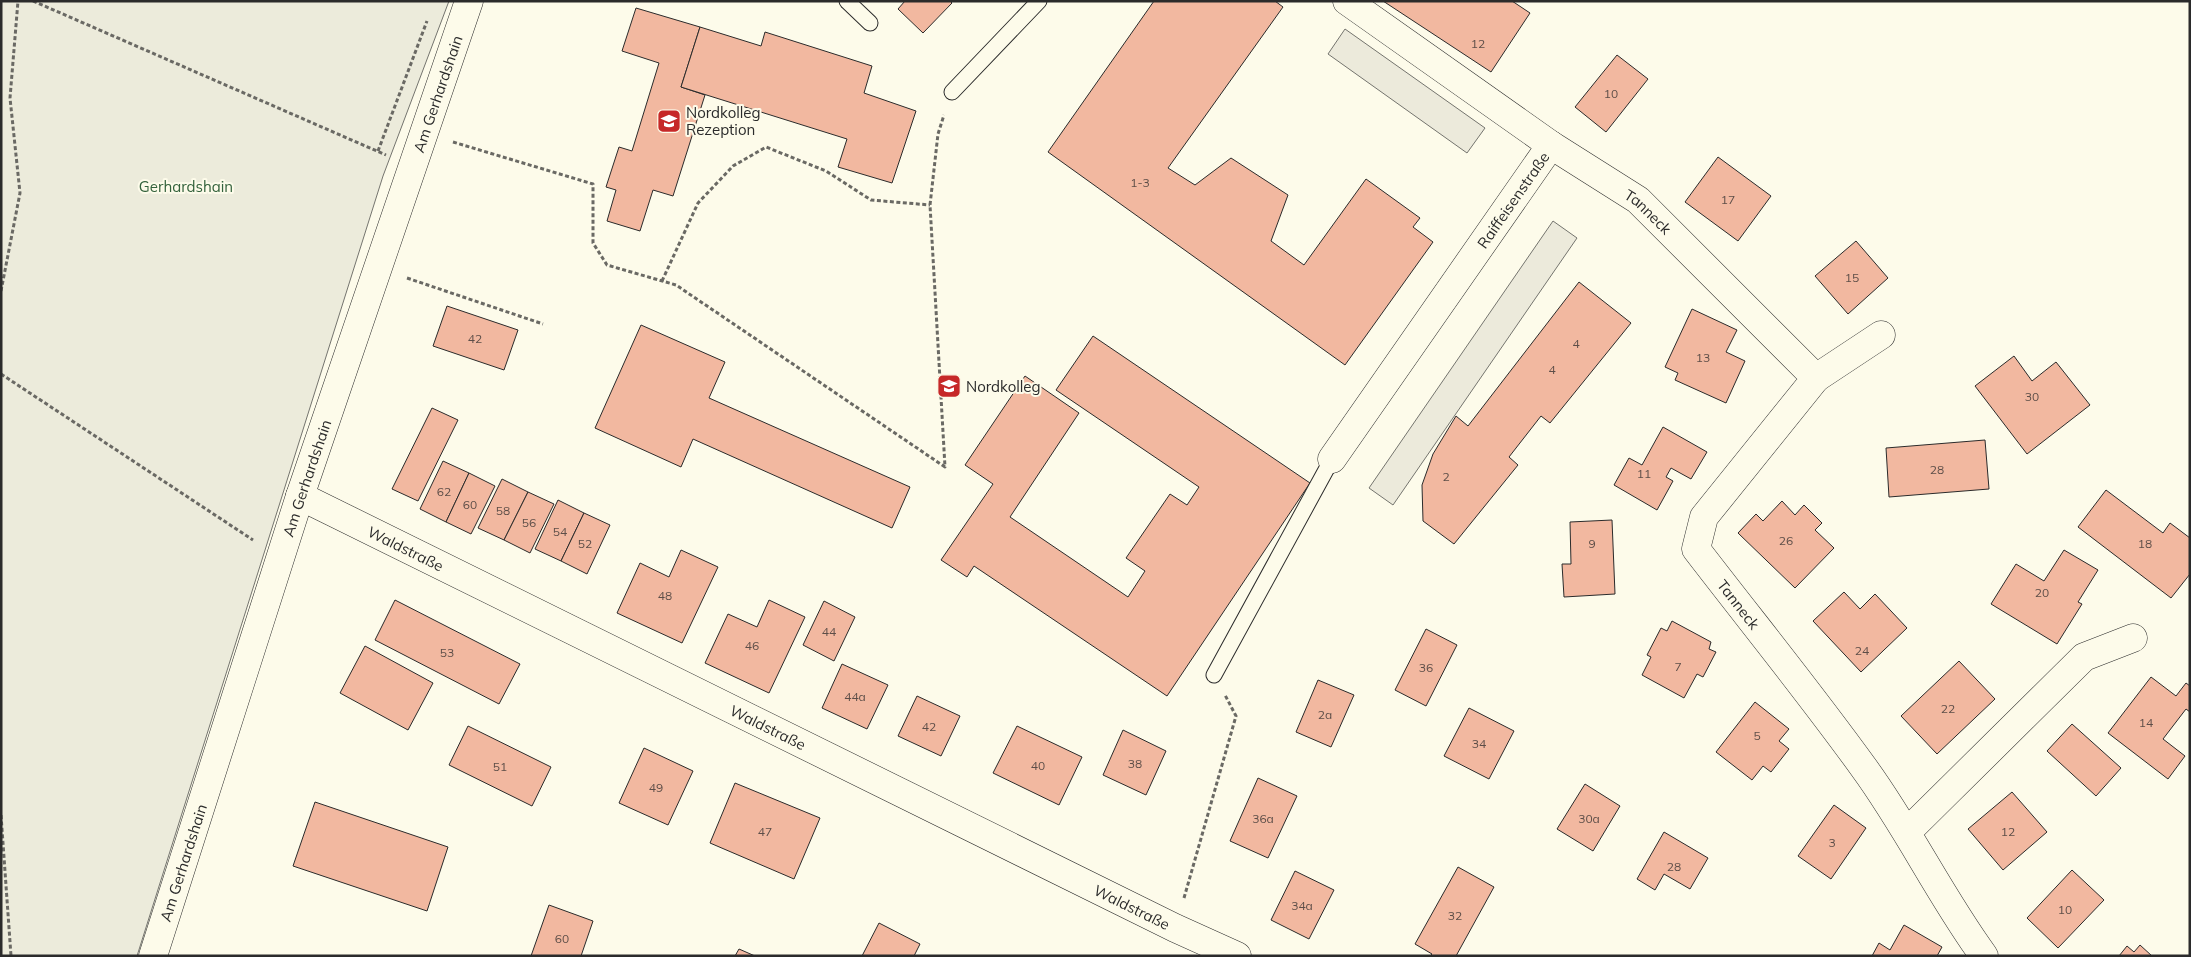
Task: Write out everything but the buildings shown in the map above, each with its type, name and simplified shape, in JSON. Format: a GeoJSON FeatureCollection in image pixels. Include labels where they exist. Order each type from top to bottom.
{"type":"FeatureCollection","features":[{"type":"Feature","properties":{"kind":"street","name":"Am Gerhardshain"},"geometry":{"type":"LineString","coordinates":[[153,956],[300,496],[469,1]]}},
{"type":"Feature","properties":{"kind":"street","name":"Raiffeisenstraße"},"geometry":{"type":"LineString","coordinates":[[1332,458],[1551,144],[1347,1]]}},
{"type":"Feature","properties":{"kind":"street","name":"Tanneck"},"geometry":{"type":"LineString","coordinates":[[1551,144],[1638,200],[1816,378]]}},
{"type":"Feature","properties":{"kind":"street","name":"Tanneck"},"geometry":{"type":"LineString","coordinates":[[1881,335],[1816,378],[1704,517],[1696,549],[1864,768],[1907,832],[1957,919],[1984,956]]}},
{"type":"Feature","properties":{"kind":"street","name":"Waldstraße"},"geometry":{"type":"LineString","coordinates":[[300,496],[1175,928],[1237,956]]}},
{"type":"Feature","properties":{"kind":"street"},"geometry":{"type":"LineString","coordinates":[[1907,832],[2084,657],[2133,638]]}},
{"type":"Feature","properties":{"kind":"lane"},"geometry":{"type":"LineString","coordinates":[[847,1],[870,23]]}},
{"type":"Feature","properties":{"kind":"lane"},"geometry":{"type":"LineString","coordinates":[[952,92],[1039,1]]}},
{"type":"Feature","properties":{"kind":"lane"},"geometry":{"type":"LineString","coordinates":[[1214,675],[1332,458]]}},
{"type":"Feature","properties":{"kind":"path"},"geometry":{"type":"LineString","coordinates":[[1,291],[20,193],[10,98],[18,1]]}},
{"type":"Feature","properties":{"kind":"path"},"geometry":{"type":"LineString","coordinates":[[34,1],[412,167]]}},
{"type":"Feature","properties":{"kind":"path"},"geometry":{"type":"LineString","coordinates":[[378,151],[428,19]]}},
{"type":"Feature","properties":{"kind":"path"},"geometry":{"type":"LineString","coordinates":[[424,133],[593,184],[593,242],[607,266],[676,284],[945,467],[930,205],[938,134],[952,92]]}},
{"type":"Feature","properties":{"kind":"path"},"geometry":{"type":"LineString","coordinates":[[662,280],[698,203],[733,166],[766,147],[826,171],[871,200],[930,205]]}},
{"type":"Feature","properties":{"kind":"path"},"geometry":{"type":"LineString","coordinates":[[400,276],[543,324]]}},
{"type":"Feature","properties":{"kind":"path"},"geometry":{"type":"LineString","coordinates":[[1,374],[281,558]]}},
{"type":"Feature","properties":{"kind":"path"},"geometry":{"type":"LineString","coordinates":[[1175,928],[1236,716],[1214,675]]}},
{"type":"Feature","properties":{"kind":"path"},"geometry":{"type":"LineString","coordinates":[[1,815],[11,956]]}},
{"type":"Feature","properties":{"kind":"green space","name":"Gerhardshain"},"geometry":{"type":"Polygon","coordinates":[[[1,1],[449,1],[383,176],[137,956],[1,956],[1,1]]]}},
{"type":"Feature","properties":{"kind":"shaded area"},"geometry":{"type":"Polygon","coordinates":[[[1345,29],[1485,128],[1467,153],[1328,54],[1345,29]]]}},
{"type":"Feature","properties":{"kind":"shaded area"},"geometry":{"type":"Polygon","coordinates":[[[1553,221],[1577,238],[1393,505],[1369,488],[1553,221]]]}},
{"type":"Feature","properties":{"kind":"place","name":"Nordkolleg Rezeption"},"geometry":{"type":"Point","coordinates":[669,121]}},
{"type":"Feature","properties":{"kind":"place","name":"Nordkolleg"},"geometry":{"type":"Point","coordinates":[949,386]}}]}
